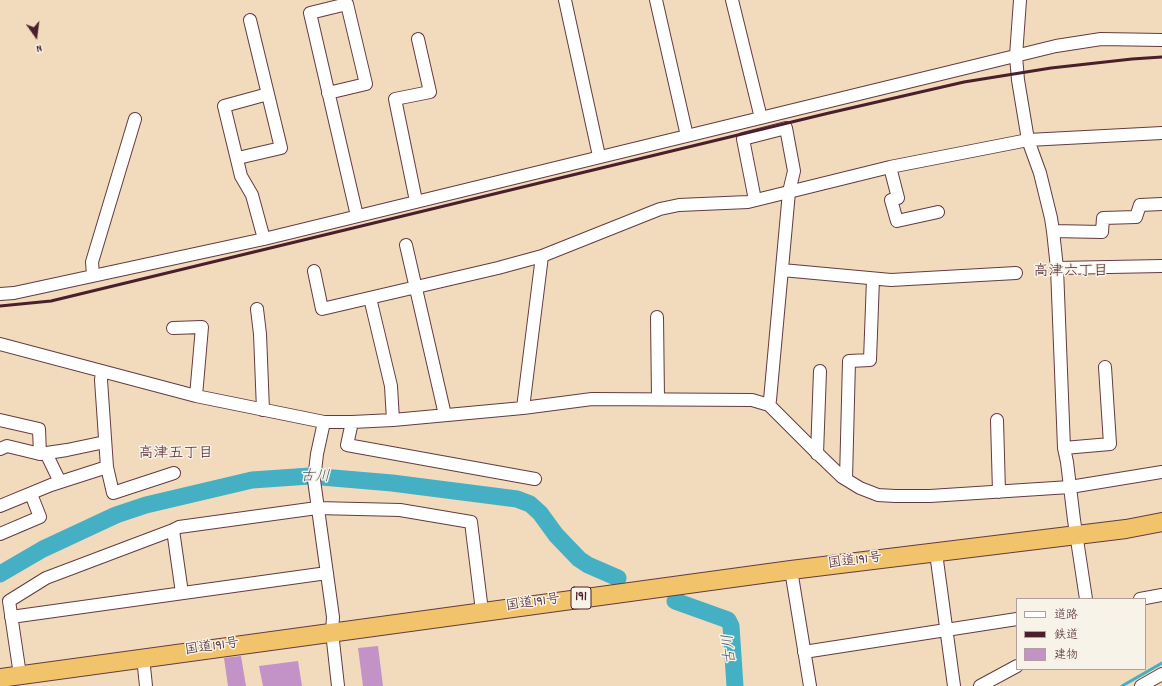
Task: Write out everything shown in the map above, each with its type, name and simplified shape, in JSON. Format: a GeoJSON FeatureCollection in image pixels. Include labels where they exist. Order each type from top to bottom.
{"type":"FeatureCollection","features":[{"type":"Feature","properties":{"kind":"highway","name":"国道191号"},"geometry":{"type":"LineString","coordinates":[[12,679],[142,657],[791,570],[1077,536],[1162,522]]}},
{"type":"Feature","properties":{"kind":"street"},"geometry":{"type":"LineString","coordinates":[[565,0],[599,156]]}},
{"type":"Feature","properties":{"kind":"street"},"geometry":{"type":"LineString","coordinates":[[656,0],[688,136]]}},
{"type":"Feature","properties":{"kind":"street"},"geometry":{"type":"LineString","coordinates":[[732,0],[761,118]]}},
{"type":"Feature","properties":{"kind":"street"},"geometry":{"type":"LineString","coordinates":[[1020,0],[1016,56],[1018,80],[1028,140],[1040,173],[1053,230],[1064,448],[1086,598]]}},
{"type":"Feature","properties":{"kind":"street"},"geometry":{"type":"LineString","coordinates":[[328,93],[366,84],[347,4],[310,14],[328,93],[357,216]]}},
{"type":"Feature","properties":{"kind":"street"},"geometry":{"type":"LineString","coordinates":[[238,158],[281,148],[250,20]]}},
{"type":"Feature","properties":{"kind":"street"},"geometry":{"type":"LineString","coordinates":[[416,201],[395,99],[430,92],[418,39]]}},
{"type":"Feature","properties":{"kind":"street"},"geometry":{"type":"LineString","coordinates":[[0,294],[14,293],[264,239],[599,156],[688,136],[1056,46],[1101,39],[1162,40]]}},
{"type":"Feature","properties":{"kind":"street"},"geometry":{"type":"LineString","coordinates":[[264,239],[252,195],[241,176],[238,158],[224,106],[268,94]]}},
{"type":"Feature","properties":{"kind":"street"},"geometry":{"type":"LineString","coordinates":[[93,276],[92,262],[135,119]]}},
{"type":"Feature","properties":{"kind":"street"},"geometry":{"type":"LineString","coordinates":[[755,200],[743,139],[786,128],[794,171],[789,192],[769,405]]}},
{"type":"Feature","properties":{"kind":"street"},"geometry":{"type":"LineString","coordinates":[[314,271],[322,309],[498,268],[542,256],[660,209],[679,205],[748,202],[890,167],[1028,140],[1162,133]]}},
{"type":"Feature","properties":{"kind":"street"},"geometry":{"type":"LineString","coordinates":[[890,167],[898,198],[892,200],[897,221],[938,212]]}},
{"type":"Feature","properties":{"kind":"street"},"geometry":{"type":"LineString","coordinates":[[1053,230],[1102,232],[1103,218],[1136,217],[1140,205],[1162,204]]}},
{"type":"Feature","properties":{"kind":"street"},"geometry":{"type":"LineString","coordinates":[[406,245],[445,415]]}},
{"type":"Feature","properties":{"kind":"street"},"geometry":{"type":"LineString","coordinates":[[523,408],[542,256]]}},
{"type":"Feature","properties":{"kind":"street"},"geometry":{"type":"LineString","coordinates":[[1056,268],[1162,266]]}},
{"type":"Feature","properties":{"kind":"street"},"geometry":{"type":"LineString","coordinates":[[782,270],[891,280],[1016,273]]}},
{"type":"Feature","properties":{"kind":"street"},"geometry":{"type":"LineString","coordinates":[[846,479],[849,361],[870,360],[873,279]]}},
{"type":"Feature","properties":{"kind":"street"},"geometry":{"type":"LineString","coordinates":[[370,298],[391,386],[392,420]]}},
{"type":"Feature","properties":{"kind":"street"},"geometry":{"type":"LineString","coordinates":[[257,309],[260,334],[263,410]]}},
{"type":"Feature","properties":{"kind":"street"},"geometry":{"type":"LineString","coordinates":[[657,317],[658,398]]}},
{"type":"Feature","properties":{"kind":"street"},"geometry":{"type":"LineString","coordinates":[[173,328],[202,327],[196,396]]}},
{"type":"Feature","properties":{"kind":"street"},"geometry":{"type":"LineString","coordinates":[[0,344],[196,396],[324,422],[392,420],[523,408],[592,399],[658,398],[752,400],[769,405],[817,454],[846,479],[860,488],[878,495],[895,496],[999,492],[1070,487],[1162,472]]}},
{"type":"Feature","properties":{"kind":"street"},"geometry":{"type":"LineString","coordinates":[[1064,448],[1110,444],[1105,367]]}},
{"type":"Feature","properties":{"kind":"street"},"geometry":{"type":"LineString","coordinates":[[102,372],[101,380],[107,467],[113,493],[174,473]]}},
{"type":"Feature","properties":{"kind":"street"},"geometry":{"type":"LineString","coordinates":[[817,454],[820,372]]}},
{"type":"Feature","properties":{"kind":"street"},"geometry":{"type":"LineString","coordinates":[[0,420],[39,429],[43,454],[60,482]]}},
{"type":"Feature","properties":{"kind":"street"},"geometry":{"type":"LineString","coordinates":[[997,420],[999,492]]}},
{"type":"Feature","properties":{"kind":"street"},"geometry":{"type":"LineString","coordinates":[[324,422],[314,480],[333,617],[332,632],[338,686]]}},
{"type":"Feature","properties":{"kind":"street"},"geometry":{"type":"LineString","coordinates":[[352,422],[347,446],[535,478]]}},
{"type":"Feature","properties":{"kind":"street"},"geometry":{"type":"LineString","coordinates":[[0,449],[7,446],[43,454],[105,442]]}},
{"type":"Feature","properties":{"kind":"street"},"geometry":{"type":"LineString","coordinates":[[0,506],[60,482],[107,467]]}},
{"type":"Feature","properties":{"kind":"street"},"geometry":{"type":"LineString","coordinates":[[0,534],[40,517],[31,494]]}},
{"type":"Feature","properties":{"kind":"street"},"geometry":{"type":"LineString","coordinates":[[12,679],[11,617],[9,601],[46,578],[179,527],[317,508],[400,510],[471,522],[482,611]]}},
{"type":"Feature","properties":{"kind":"street"},"geometry":{"type":"LineString","coordinates":[[173,530],[182,593]]}},
{"type":"Feature","properties":{"kind":"street"},"geometry":{"type":"LineString","coordinates":[[936,553],[954,686]]}},
{"type":"Feature","properties":{"kind":"street"},"geometry":{"type":"LineString","coordinates":[[791,570],[810,686]]}},
{"type":"Feature","properties":{"kind":"street"},"geometry":{"type":"LineString","coordinates":[[11,617],[327,572]]}},
{"type":"Feature","properties":{"kind":"street"},"geometry":{"type":"LineString","coordinates":[[1146,598],[1162,595]]}},
{"type":"Feature","properties":{"kind":"street"},"geometry":{"type":"LineString","coordinates":[[804,652],[1016,620]]}},
{"type":"Feature","properties":{"kind":"street"},"geometry":{"type":"LineString","coordinates":[[142,657],[146,686]]}},
{"type":"Feature","properties":{"kind":"street"},"geometry":{"type":"LineString","coordinates":[[980,686],[1016,667]]}},
{"type":"Feature","properties":{"kind":"street"},"geometry":{"type":"LineString","coordinates":[[1141,686],[1162,674]]}},
{"type":"Feature","properties":{"kind":"building"},"geometry":{"type":"Polygon","coordinates":[[[378,646],[383,686],[363,686],[358,648],[378,646]]]}},
{"type":"Feature","properties":{"kind":"building"},"geometry":{"type":"Polygon","coordinates":[[[241,656],[246,686],[228,686],[224,658],[241,656]]]}},
{"type":"Feature","properties":{"kind":"building"},"geometry":{"type":"Polygon","coordinates":[[[298,661],[302,686],[263,686],[259,666],[298,661]]]}},
{"type":"Feature","properties":{"kind":"waterway","name":"古川"},"geometry":{"type":"LineString","coordinates":[[0,574],[43,549],[116,515],[146,505],[252,480],[310,476],[392,483],[517,499],[530,504],[540,513],[556,535],[579,559],[588,565],[618,578]]}},
{"type":"Feature","properties":{"kind":"waterway","name":"古川"},"geometry":{"type":"LineString","coordinates":[[675,601],[728,620],[731,626],[735,686]]}},
{"type":"Feature","properties":{"kind":"waterway"},"geometry":{"type":"LineString","coordinates":[[1122,686],[1162,663]]}},
{"type":"Feature","properties":{"kind":"railway"},"geometry":{"type":"LineString","coordinates":[[0,306],[51,301],[829,113],[964,82],[1051,68],[1162,57]]}},
{"type":"Feature","properties":{"kind":"district","name":"高津六丁目"},"geometry":{"type":"Point","coordinates":[1071,273]}},
{"type":"Feature","properties":{"kind":"district","name":"高津五丁目"},"geometry":{"type":"Point","coordinates":[176,455]}}]}
